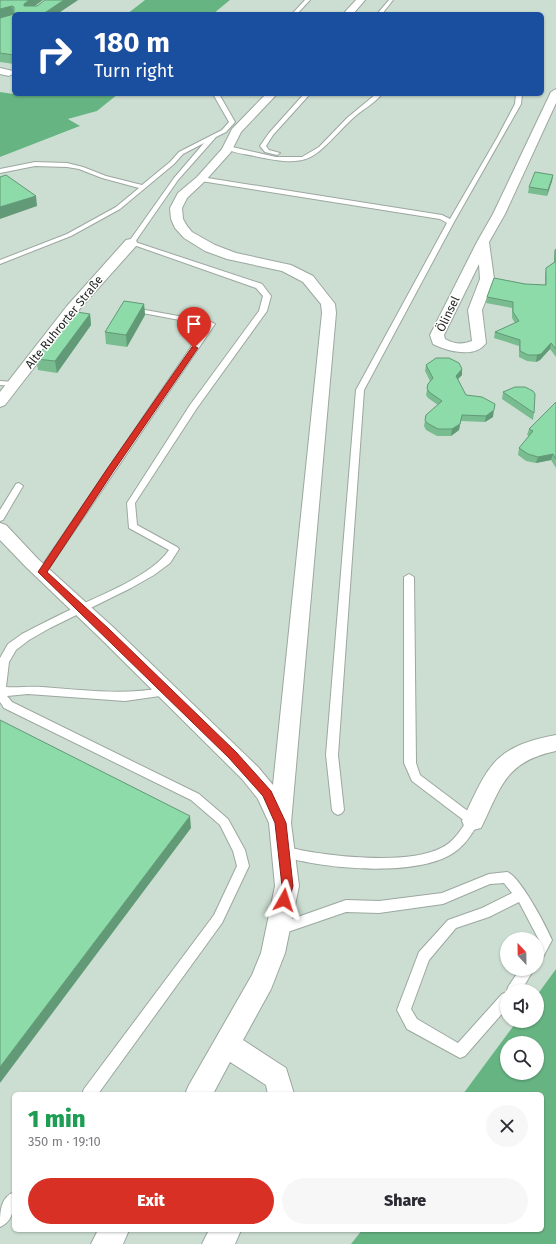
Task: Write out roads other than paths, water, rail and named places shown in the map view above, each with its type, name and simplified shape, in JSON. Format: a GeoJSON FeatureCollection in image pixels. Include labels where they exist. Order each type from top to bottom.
{"type":"FeatureCollection","features":[{"type":"Feature","properties":{"kind":"street"},"geometry":{"type":"LineString","coordinates":[[350,12],[361,0]]}},
{"type":"Feature","properties":{"kind":"street","name":"Ölinsel"},"geometry":{"type":"LineString","coordinates":[[483,242],[487,279],[475,310],[479,343],[471,348],[460,349],[447,346],[438,341],[437,335],[483,242],[499,214],[556,92]]}},
{"type":"Feature","properties":{"kind":"street"},"geometry":{"type":"LineString","coordinates":[[199,1092],[262,981],[273,953],[287,886],[280,823],[329,313],[328,304],[322,294],[314,284],[301,275],[277,265],[222,254],[202,244],[185,232],[178,223],[176,208],[182,196],[201,179],[228,148],[236,131],[270,96]]}},
{"type":"Feature","properties":{"kind":"street","name":"Alte Ruhrorter Straße"},"geometry":{"type":"LineString","coordinates":[[0,402],[7,384],[132,243]]}},
{"type":"Feature","properties":{"kind":"street"},"geometry":{"type":"LineString","coordinates":[[0,529],[42,572],[167,690],[250,773],[268,794],[280,823]]}},
{"type":"Feature","properties":{"kind":"street"},"geometry":{"type":"LineString","coordinates":[[473,821],[498,772],[510,758],[539,745],[556,743]]}},
{"type":"Feature","properties":{"kind":"street"},"geometry":{"type":"LineString","coordinates":[[227,1045],[276,1077],[280,1092]]}},
{"type":"Feature","properties":{"kind":"street"},"geometry":{"type":"LineString","coordinates":[[106,1244],[114,1232]]}},
{"type":"Feature","properties":{"kind":"street"},"geometry":{"type":"LineString","coordinates":[[218,1244],[225,1232]]}},
{"type":"Feature","properties":{"kind":"lane"},"geometry":{"type":"LineString","coordinates":[[296,12],[308,0]]}},
{"type":"Feature","properties":{"kind":"lane"},"geometry":{"type":"LineString","coordinates":[[381,12],[392,0]]}},
{"type":"Feature","properties":{"kind":"lane"},"geometry":{"type":"LineString","coordinates":[[0,262],[69,235],[118,208],[172,163],[181,153],[224,131],[232,122],[217,96]]}},
{"type":"Feature","properties":{"kind":"lane"},"geometry":{"type":"LineString","coordinates":[[305,96],[271,134],[263,146],[267,151],[282,154],[309,156]]}},
{"type":"Feature","properties":{"kind":"lane"},"geometry":{"type":"LineString","coordinates":[[228,148],[276,159],[304,159],[318,151],[351,117],[372,103],[378,96]]}},
{"type":"Feature","properties":{"kind":"lane"},"geometry":{"type":"LineString","coordinates":[[338,810],[332,755],[360,390],[451,222],[500,138],[518,104],[519,96]]}},
{"type":"Feature","properties":{"kind":"lane"},"geometry":{"type":"LineString","coordinates":[[90,1092],[218,918],[243,866],[239,850],[224,822],[195,797],[8,705],[0,693],[0,676],[5,660],[12,646],[47,626],[159,568],[173,554],[174,550],[132,526],[131,503],[193,407],[263,311],[267,296],[259,286],[132,243],[176,179],[214,136]]}},
{"type":"Feature","properties":{"kind":"lane"},"geometry":{"type":"LineString","coordinates":[[0,171],[35,164],[67,165],[82,168],[104,177],[144,187]]}},
{"type":"Feature","properties":{"kind":"lane"},"geometry":{"type":"LineString","coordinates":[[201,179],[442,217],[451,222]]}},
{"type":"Feature","properties":{"kind":"lane"},"geometry":{"type":"LineString","coordinates":[[42,572],[211,324],[127,308]]}},
{"type":"Feature","properties":{"kind":"lane"},"geometry":{"type":"LineString","coordinates":[[0,518],[19,486]]}},
{"type":"Feature","properties":{"kind":"lane"},"geometry":{"type":"LineString","coordinates":[[283,851],[317,859],[381,863],[417,861],[444,853],[462,840],[473,821],[416,778],[410,762],[409,577]]}},
{"type":"Feature","properties":{"kind":"lane"},"geometry":{"type":"LineString","coordinates":[[0,693],[18,689],[122,698],[147,696],[167,690]]}},
{"type":"Feature","properties":{"kind":"lane"},"geometry":{"type":"LineString","coordinates":[[279,929],[346,906],[379,906],[443,898],[490,879],[507,877],[521,895],[542,932]]}},
{"type":"Feature","properties":{"kind":"lane"},"geometry":{"type":"LineString","coordinates":[[500,1006],[460,1051],[412,1024],[404,1010],[424,956],[452,924],[485,913],[521,895]]}},
{"type":"Feature","properties":{"kind":"lane"},"geometry":{"type":"LineString","coordinates":[[0,1220],[12,1203]]}}]}
